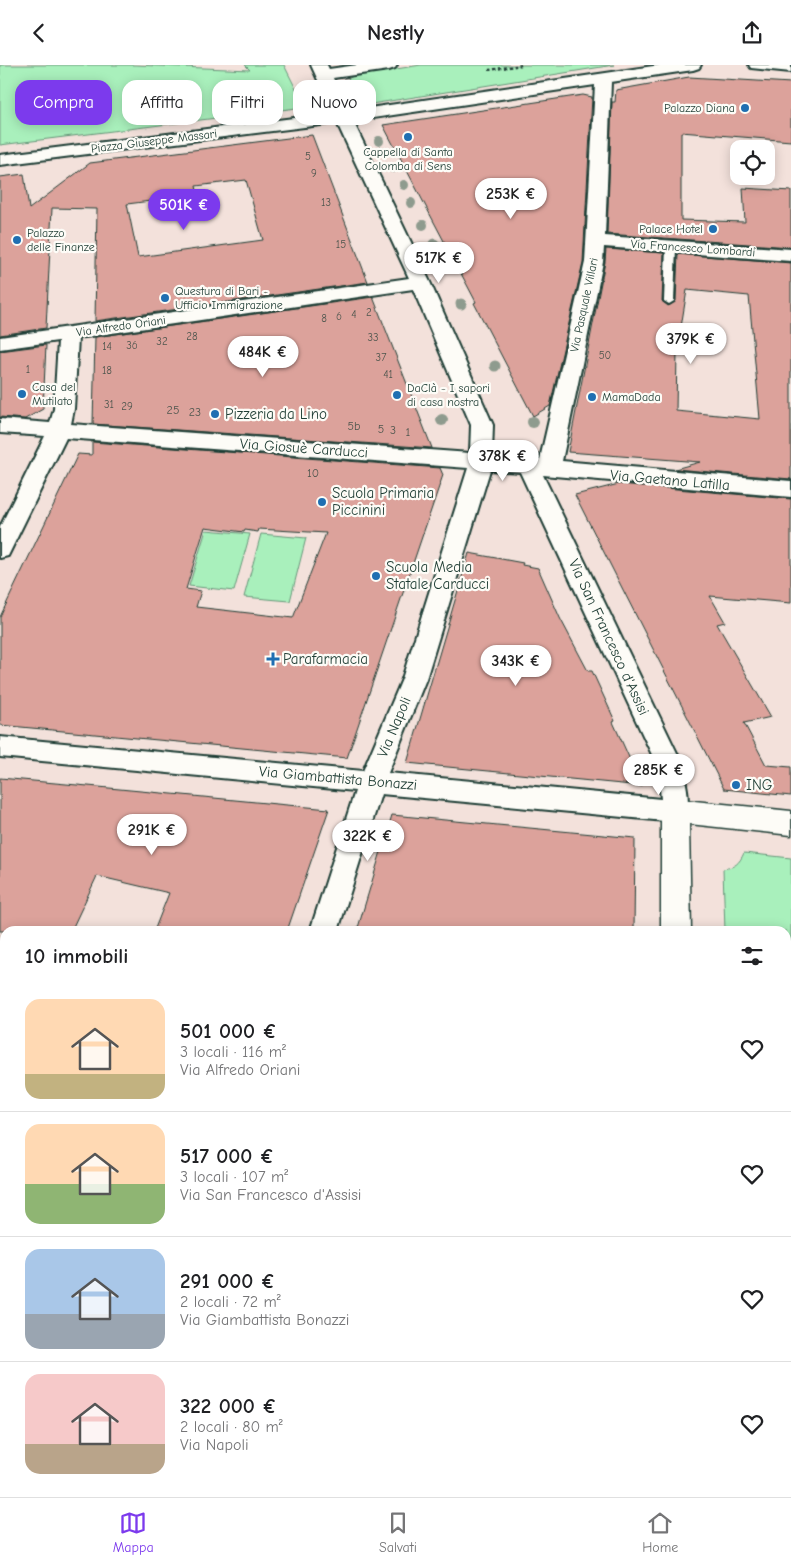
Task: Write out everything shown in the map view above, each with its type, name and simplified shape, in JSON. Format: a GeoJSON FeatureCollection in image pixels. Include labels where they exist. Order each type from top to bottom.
{"type":"FeatureCollection","features":[{"type":"Feature","properties":{"kind":"street"},"geometry":{"type":"LineString","coordinates":[[322,70],[389,65]]}},
{"type":"Feature","properties":{"kind":"street","name":"Piazza Giuseppe Massari"},"geometry":{"type":"LineString","coordinates":[[376,112],[693,65]]}},
{"type":"Feature","properties":{"kind":"street"},"geometry":{"type":"LineString","coordinates":[[757,65],[791,67]]}},
{"type":"Feature","properties":{"kind":"street","name":"Via Pasquale Villari"},"geometry":{"type":"LineString","coordinates":[[539,468],[594,262],[603,79]]}},
{"type":"Feature","properties":{"kind":"street","name":"Piazza Giuseppe Massari"},"geometry":{"type":"LineString","coordinates":[[0,161],[293,124]]}},
{"type":"Feature","properties":{"kind":"street"},"geometry":{"type":"LineString","coordinates":[[348,125],[420,282],[482,425],[482,461]]}},
{"type":"Feature","properties":{"kind":"street","name":"Via Francesco Lombardi"},"geometry":{"type":"LineString","coordinates":[[596,241],[791,255]]}},
{"type":"Feature","properties":{"kind":"street","name":"Via Alfredo Oriani"},"geometry":{"type":"LineString","coordinates":[[0,343],[420,282]]}},
{"type":"Feature","properties":{"kind":"street"},"geometry":{"type":"LineString","coordinates":[[0,550],[58,430],[64,409],[68,333]]}},
{"type":"Feature","properties":{"kind":"street","name":"Via Giosuè Carducci"},"geometry":{"type":"LineString","coordinates":[[0,426],[482,461],[539,468]]}},
{"type":"Feature","properties":{"kind":"street","name":"Via Napoli"},"geometry":{"type":"LineString","coordinates":[[326,926],[372,781],[414,679],[482,461]]}},
{"type":"Feature","properties":{"kind":"street","name":"Via Gaetano Latilla"},"geometry":{"type":"LineString","coordinates":[[539,468],[791,489]]}},
{"type":"Feature","properties":{"kind":"street","name":"Via San Francesco d'Assisi"},"geometry":{"type":"LineString","coordinates":[[539,468],[666,757],[672,780],[675,811]]}},
{"type":"Feature","properties":{"kind":"street","name":"Via Giambattista Bonazzi"},"geometry":{"type":"LineString","coordinates":[[0,747],[675,811]]}},
{"type":"Feature","properties":{"kind":"street"},"geometry":{"type":"LineString","coordinates":[[676,926],[675,811],[791,823]]}},
{"type":"Feature","properties":{"kind":"lane"},"geometry":{"type":"LineString","coordinates":[[669,301],[671,247]]}},
{"type":"Feature","properties":{"kind":"green space"},"geometry":{"type":"Polygon","coordinates":[[[0,65],[135,65],[250,70],[245,65],[284,65],[293,83],[293,108],[283,110],[283,80],[212,80],[212,119],[202,120],[202,80],[122,80],[122,125],[161,125],[0,145],[0,65]]]}},
{"type":"Feature","properties":{"kind":"green space"},"geometry":{"type":"Polygon","coordinates":[[[421,65],[614,65],[376,103],[376,80],[347,80],[353,76],[421,65]]]}},
{"type":"Feature","properties":{"kind":"green space"},"geometry":{"type":"Polygon","coordinates":[[[206,530],[250,534],[234,591],[189,586],[206,530]]]}},
{"type":"Feature","properties":{"kind":"green space"},"geometry":{"type":"Polygon","coordinates":[[[261,534],[306,538],[290,601],[244,597],[261,534]]]}},
{"type":"Feature","properties":{"kind":"green space"},"geometry":{"type":"Polygon","coordinates":[[[744,853],[791,858],[791,926],[725,926],[723,869],[731,867],[740,860],[744,853]]]}},
{"type":"Feature","properties":{"kind":"building"},"geometry":{"type":"Polygon","coordinates":[[[689,77],[791,83],[791,141],[681,132],[681,220],[745,222],[743,188],[791,191],[791,247],[607,234],[612,102],[615,102],[616,90],[689,77]]]}},
{"type":"Feature","properties":{"kind":"building"},"geometry":{"type":"Polygon","coordinates":[[[583,95],[592,97],[583,262],[550,406],[533,416],[474,303],[476,302],[383,125],[583,95]]]}},
{"type":"Feature","properties":{"kind":"building"},"geometry":{"type":"Polygon","coordinates":[[[312,135],[368,282],[95,321],[97,209],[52,208],[46,328],[0,335],[0,177],[24,174],[29,209],[90,163],[312,135]],[[246,180],[196,186],[198,195],[127,204],[138,257],[263,240],[246,180]]]}},
{"type":"Feature","properties":{"kind":"building"},"geometry":{"type":"Polygon","coordinates":[[[606,249],[664,253],[662,301],[668,306],[676,301],[678,254],[791,263],[791,479],[675,469],[700,462],[568,452],[606,249]],[[687,290],[677,352],[676,411],[760,419],[749,296],[687,290]]]}},
{"type":"Feature","properties":{"kind":"building"},"geometry":{"type":"Polygon","coordinates":[[[373,297],[432,448],[93,424],[95,337],[373,297]]]}},
{"type":"Feature","properties":{"kind":"building","name":"Casa del Mutilato"},"geometry":{"type":"Polygon","coordinates":[[[46,345],[43,409],[25,419],[0,417],[0,351],[46,345]]]}},
{"type":"Feature","properties":{"kind":"building"},"geometry":{"type":"Polygon","coordinates":[[[92,442],[440,468],[443,475],[347,758],[0,725],[0,617],[78,454],[92,455],[92,442]],[[205,527],[186,589],[201,591],[196,607],[293,618],[326,533],[259,529],[258,532],[245,530],[244,532],[205,527]]]}},
{"type":"Feature","properties":{"kind":"building"},"geometry":{"type":"Polygon","coordinates":[[[619,484],[791,499],[791,603],[710,596],[725,622],[717,624],[771,717],[744,723],[766,765],[791,767],[791,796],[724,789],[575,495],[619,484]]]}},
{"type":"Feature","properties":{"kind":"building"},"geometry":{"type":"Polygon","coordinates":[[[469,553],[523,563],[522,565],[538,568],[560,618],[588,671],[592,671],[642,786],[407,763],[469,553]]]}},
{"type":"Feature","properties":{"kind":"building"},"geometry":{"type":"Polygon","coordinates":[[[0,778],[329,809],[289,926],[156,926],[169,893],[97,876],[73,926],[0,926],[0,778]]]}},
{"type":"Feature","properties":{"kind":"building"},"geometry":{"type":"Polygon","coordinates":[[[392,815],[635,838],[634,926],[359,926],[392,815]]]}},
{"type":"Feature","properties":{"kind":"place","name":"Palazzo Diana"},"geometry":{"type":"Point","coordinates":[745,108]}},
{"type":"Feature","properties":{"kind":"place","name":"Cappella di Santa Colomba di Sens"},"geometry":{"type":"Point","coordinates":[408,137]}},
{"type":"Feature","properties":{"kind":"place","name":"Palace Hotel"},"geometry":{"type":"Point","coordinates":[713,229]}},
{"type":"Feature","properties":{"kind":"place","name":"Palazzo delle Finanze"},"geometry":{"type":"Point","coordinates":[17,240]}},
{"type":"Feature","properties":{"kind":"place","name":"Questura di Bari - Ufficio Immigrazione"},"geometry":{"type":"Point","coordinates":[165,298]}},
{"type":"Feature","properties":{"kind":"place","name":"Casa del Mutilato"},"geometry":{"type":"Point","coordinates":[22,394]}},
{"type":"Feature","properties":{"kind":"place","name":"DaClà - I sapori di casa nostra"},"geometry":{"type":"Point","coordinates":[397,395]}},
{"type":"Feature","properties":{"kind":"place","name":"MamaDada"},"geometry":{"type":"Point","coordinates":[592,397]}},
{"type":"Feature","properties":{"kind":"place","name":"Pizzeria da Lino"},"geometry":{"type":"Point","coordinates":[215,414]}},
{"type":"Feature","properties":{"kind":"place","name":"Scuola Primaria Piccinini"},"geometry":{"type":"Point","coordinates":[322,502]}},
{"type":"Feature","properties":{"kind":"place","name":"Scuola Media Statale Carducci"},"geometry":{"type":"Point","coordinates":[376,576]}},
{"type":"Feature","properties":{"kind":"place","name":"Parafarmacia"},"geometry":{"type":"Point","coordinates":[273,659]}},
{"type":"Feature","properties":{"kind":"place","name":"ING"},"geometry":{"type":"Point","coordinates":[736,785]}}]}
